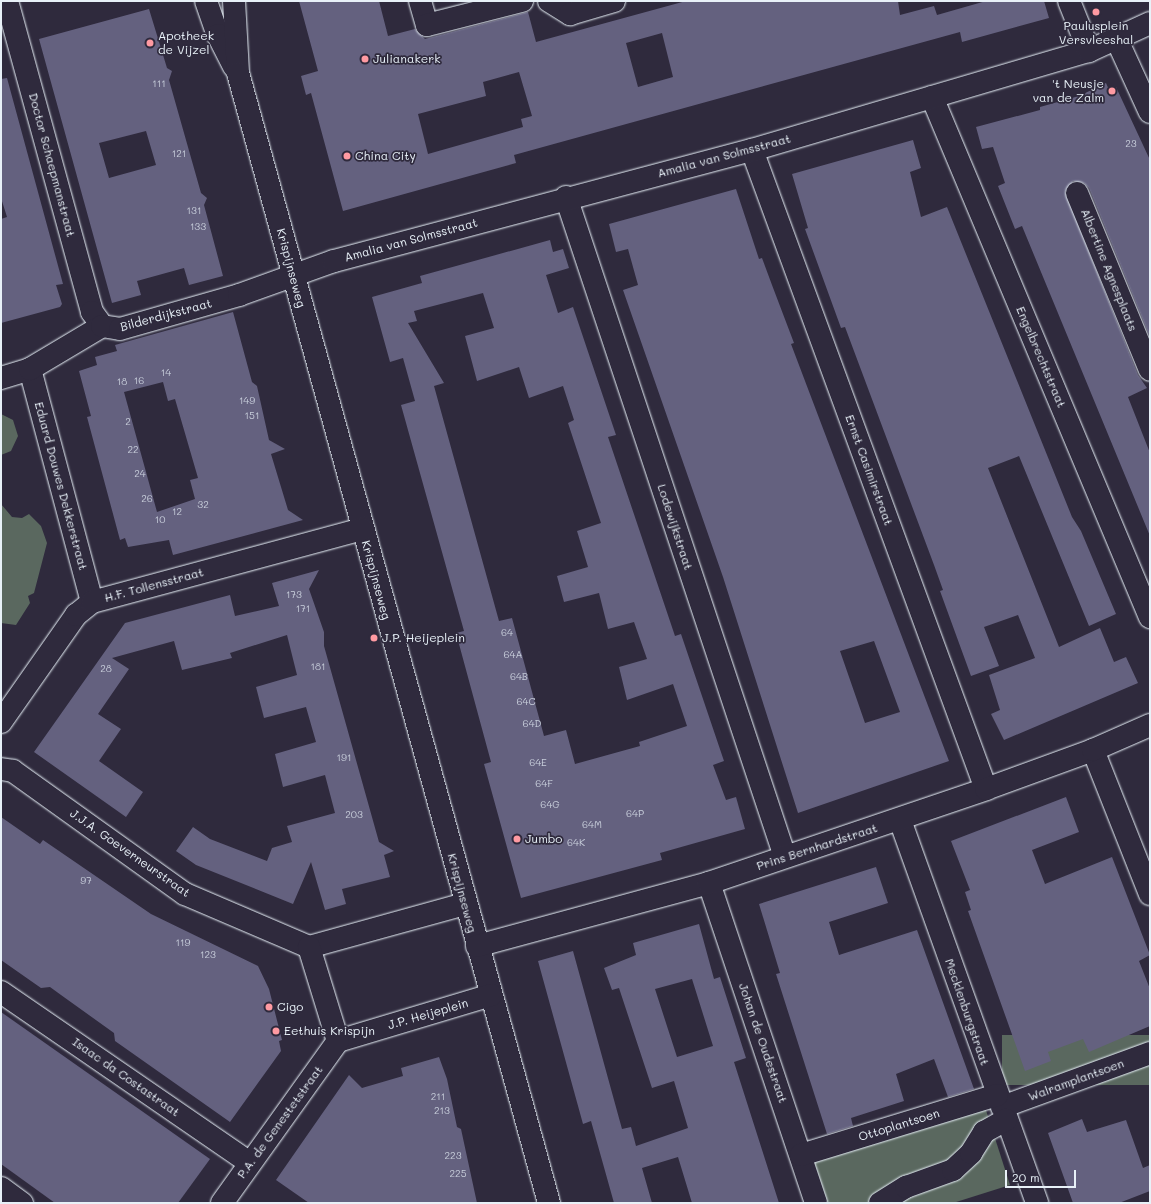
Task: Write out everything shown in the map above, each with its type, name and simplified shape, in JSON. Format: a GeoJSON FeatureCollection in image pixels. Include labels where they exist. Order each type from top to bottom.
{"type":"FeatureCollection","features":[{"type":"Feature","properties":{"kind":"street","name":"Doctor Schaepmanstraat"},"geometry":{"type":"LineString","coordinates":[[7,1],[92,312],[102,326]]}},
{"type":"Feature","properties":{"kind":"street","name":"Krispijnseweg"},"geometry":{"type":"LineString","coordinates":[[206,1],[218,35],[238,73]]}},
{"type":"Feature","properties":{"kind":"street","name":"Krispijnseweg"},"geometry":{"type":"LineString","coordinates":[[234,1],[238,73],[465,904],[549,1203]]}},
{"type":"Feature","properties":{"kind":"street"},"geometry":{"type":"LineString","coordinates":[[420,1],[427,25],[522,1]]}},
{"type":"Feature","properties":{"kind":"street"},"geometry":{"type":"LineString","coordinates":[[549,1],[570,14],[614,1]]}},
{"type":"Feature","properties":{"kind":"street"},"geometry":{"type":"LineString","coordinates":[[1069,1],[1089,51]]}},
{"type":"Feature","properties":{"kind":"street","name":"Amalia van Solmsstraat"},"geometry":{"type":"LineString","coordinates":[[293,276],[334,261],[566,197],[752,150],[1089,51],[1117,40],[1150,23]]}},
{"type":"Feature","properties":{"kind":"street"},"geometry":{"type":"LineString","coordinates":[[1117,40],[1150,112]]}},
{"type":"Feature","properties":{"kind":"street","name":"Engelbrechtstraat"},"geometry":{"type":"LineString","coordinates":[[932,97],[1150,617]]}},
{"type":"Feature","properties":{"kind":"street","name":"Ernst Casimirstraat"},"geometry":{"type":"LineString","coordinates":[[752,150],[986,789]]}},
{"type":"Feature","properties":{"kind":"street","name":"Albertine Agnesplaats"},"geometry":{"type":"LineString","coordinates":[[1077,193],[1150,370]]}},
{"type":"Feature","properties":{"kind":"street","name":"Lodewijkstraat"},"geometry":{"type":"LineString","coordinates":[[566,197],[785,857]]}},
{"type":"Feature","properties":{"kind":"street","name":"Bilderdijkstraat"},"geometry":{"type":"LineString","coordinates":[[1,378],[30,369],[102,326],[120,329],[293,276]]}},
{"type":"Feature","properties":{"kind":"street","name":"Eduard Douwes Dekkerstraat"},"geometry":{"type":"LineString","coordinates":[[30,369],[92,602]]}},
{"type":"Feature","properties":{"kind":"street","name":"H.F. Tollensstraat"},"geometry":{"type":"LineString","coordinates":[[1,722],[76,615],[92,602],[362,529]]}},
{"type":"Feature","properties":{"kind":"street","name":"Prins Bernhardstraat"},"geometry":{"type":"LineString","coordinates":[[477,946],[709,883],[900,820],[1093,750],[1150,725]]}},
{"type":"Feature","properties":{"kind":"street"},"geometry":{"type":"LineString","coordinates":[[1093,750],[1150,894]]}},
{"type":"Feature","properties":{"kind":"street","name":"J.J.A. Goeverneurstraat"},"geometry":{"type":"LineString","coordinates":[[1,769],[13,771],[185,894],[309,947]]}},
{"type":"Feature","properties":{"kind":"street","name":"Mecklenburgstraat"},"geometry":{"type":"LineString","coordinates":[[900,820],[1037,1203]]}},
{"type":"Feature","properties":{"kind":"street","name":"Johan de Oudestraat"},"geometry":{"type":"LineString","coordinates":[[709,883],[816,1203]]}},
{"type":"Feature","properties":{"kind":"street"},"geometry":{"type":"LineString","coordinates":[[338,1041],[309,947],[465,904]]}},
{"type":"Feature","properties":{"kind":"street","name":"Isaac da Costastraat"},"geometry":{"type":"LineString","coordinates":[[1,992],[250,1163]]}},
{"type":"Feature","properties":{"kind":"street","name":"J.P. Heijeplein"},"geometry":{"type":"LineString","coordinates":[[338,1041],[491,995]]}},
{"type":"Feature","properties":{"kind":"street","name":"P.A. de Genestetstraat"},"geometry":{"type":"LineString","coordinates":[[228,1201],[250,1163],[338,1041]]}},
{"type":"Feature","properties":{"kind":"street","name":"Walramplantsoen"},"geometry":{"type":"LineString","coordinates":[[1002,1107],[1150,1053]]}},
{"type":"Feature","properties":{"kind":"street"},"geometry":{"type":"LineString","coordinates":[[880,1203],[906,1187],[953,1170],[971,1153],[1002,1107]]}},
{"type":"Feature","properties":{"kind":"street","name":"Ottoplantsoen"},"geometry":{"type":"LineString","coordinates":[[801,1155],[1002,1107]]}},
{"type":"Feature","properties":{"kind":"street"},"geometry":{"type":"LineString","coordinates":[[1,1188],[22,1203]]}},
{"type":"Feature","properties":{"kind":"shaded area"},"geometry":{"type":"Polygon","coordinates":[[[1,414],[13,420],[18,436],[11,451],[1,455],[1,414]]]}},
{"type":"Feature","properties":{"kind":"shaded area"},"geometry":{"type":"Polygon","coordinates":[[[1,504],[12,517],[22,518],[29,514],[41,526],[47,543],[34,593],[28,596],[30,603],[16,625],[1,623],[1,504]]]}},
{"type":"Feature","properties":{"kind":"shaded area"},"geometry":{"type":"Polygon","coordinates":[[[1002,1035],[1150,1035],[1150,1085],[1002,1085],[1002,1035]]]}},
{"type":"Feature","properties":{"kind":"shaded area"},"geometry":{"type":"Polygon","coordinates":[[[984,1104],[1010,1185],[953,1203],[826,1203],[812,1159],[984,1104]]]}},
{"type":"Feature","properties":{"kind":"building"},"geometry":{"type":"Polygon","coordinates":[[[299,1],[379,1],[388,36],[415,29],[425,39],[528,12],[536,42],[686,1],[898,1],[900,15],[934,6],[937,15],[986,1],[1044,1],[1049,18],[962,42],[960,32],[514,155],[516,163],[343,211],[311,93],[306,95],[301,76],[318,71],[299,1]],[[662,33],[626,43],[638,87],[673,77],[662,33]],[[519,72],[483,82],[486,96],[418,114],[428,154],[523,127],[521,119],[532,116],[519,72]]]}},
{"type":"Feature","properties":{"kind":"building"},"geometry":{"type":"Polygon","coordinates":[[[149,9],[167,68],[172,71],[169,80],[201,193],[207,198],[204,205],[223,276],[189,285],[184,268],[137,281],[141,295],[112,303],[39,39],[149,9]],[[146,131],[99,143],[109,178],[156,165],[146,131]]]}},
{"type":"Feature","properties":{"kind":"building"},"geometry":{"type":"Polygon","coordinates":[[[7,78],[63,284],[56,285],[62,304],[60,307],[1,323],[1,219],[7,217],[1,198],[1,79],[7,78]]]}},
{"type":"Feature","properties":{"kind":"building"},"geometry":{"type":"Polygon","coordinates":[[[1106,83],[1109,90],[1116,87],[1150,160],[1150,337],[1089,188],[1084,183],[1073,181],[1065,192],[1138,375],[1147,388],[1128,397],[1150,453],[1150,536],[1022,226],[1015,229],[998,186],[1005,183],[993,147],[982,149],[976,127],[1040,110],[1040,107],[1079,96],[1106,83]]]}},
{"type":"Feature","properties":{"kind":"building"},"geometry":{"type":"Polygon","coordinates":[[[913,140],[921,168],[910,172],[921,217],[947,207],[1072,517],[1081,531],[1116,614],[1089,626],[1019,456],[988,468],[1059,647],[1100,628],[1114,662],[1126,657],[1138,683],[1004,740],[991,714],[1000,710],[989,675],[1035,658],[1018,615],[984,627],[999,666],[971,676],[940,591],[943,590],[934,565],[845,327],[841,328],[805,229],[808,228],[792,174],[913,140]]]}},
{"type":"Feature","properties":{"kind":"building"},"geometry":{"type":"Polygon","coordinates":[[[736,189],[759,259],[762,258],[794,343],[791,344],[949,761],[798,813],[723,577],[623,290],[638,285],[628,249],[616,252],[609,224],[736,189]],[[874,641],[840,651],[865,723],[900,712],[874,641]]]}},
{"type":"Feature","properties":{"kind":"building"},"geometry":{"type":"Polygon","coordinates":[[[550,240],[553,252],[563,249],[569,268],[546,275],[558,313],[573,307],[616,435],[608,437],[675,636],[681,634],[724,761],[713,765],[726,800],[736,797],[745,829],[660,853],[662,860],[521,898],[484,764],[491,762],[456,633],[464,631],[401,405],[415,401],[403,358],[390,362],[372,297],[422,283],[420,276],[550,240]],[[483,293],[414,311],[417,321],[408,323],[444,383],[434,386],[499,621],[512,618],[544,736],[566,730],[575,764],[640,746],[639,742],[687,726],[673,684],[627,700],[619,667],[647,659],[634,622],[608,629],[599,593],[564,602],[557,576],[588,567],[577,531],[601,523],[568,423],[574,420],[563,386],[529,398],[519,367],[477,381],[465,336],[494,328],[483,293]]]}},
{"type":"Feature","properties":{"kind":"building"},"geometry":{"type":"Polygon","coordinates":[[[233,312],[252,382],[257,386],[269,440],[285,449],[271,454],[288,510],[303,520],[173,555],[169,540],[128,547],[125,538],[120,540],[87,417],[91,416],[79,371],[97,365],[95,357],[117,351],[115,345],[233,312]],[[163,382],[124,392],[157,512],[195,499],[190,480],[198,478],[175,399],[168,401],[163,382]]]}},
{"type":"Feature","properties":{"kind":"building"},"geometry":{"type":"Polygon","coordinates":[[[319,570],[309,589],[324,632],[324,646],[379,842],[394,851],[384,855],[390,877],[342,889],[346,904],[325,910],[311,862],[293,904],[196,865],[176,851],[193,827],[210,839],[267,861],[272,848],[292,842],[287,826],[335,813],[325,775],[283,787],[275,754],[316,742],[306,707],[264,718],[256,687],[297,675],[287,635],[230,653],[232,658],[182,670],[174,641],[112,658],[129,669],[98,714],[121,729],[99,761],[143,792],[126,817],[34,752],[125,623],[230,595],[235,616],[279,606],[272,583],[319,570]]]}},
{"type":"Feature","properties":{"kind":"building"},"geometry":{"type":"Polygon","coordinates":[[[1066,797],[1079,832],[1032,850],[1045,884],[1112,857],[1150,955],[1139,961],[1150,989],[1150,1026],[1089,1052],[1083,1039],[1048,1052],[1051,1061],[1025,1071],[968,911],[971,910],[965,892],[970,890],[951,841],[1066,797]]]}},
{"type":"Feature","properties":{"kind":"building"},"geometry":{"type":"Polygon","coordinates":[[[1,817],[40,844],[43,840],[151,914],[258,966],[269,989],[282,1040],[279,1041],[281,1051],[230,1122],[115,1041],[114,1033],[50,987],[41,988],[1,960],[1,817]]]}},
{"type":"Feature","properties":{"kind":"building"},"geometry":{"type":"Polygon","coordinates":[[[876,867],[888,903],[829,922],[839,955],[917,930],[974,1089],[948,1097],[934,1059],[896,1074],[904,1101],[851,1118],[853,1126],[827,1134],[776,974],[780,973],[759,904],[876,867]]]}},
{"type":"Feature","properties":{"kind":"building"},"geometry":{"type":"Polygon","coordinates":[[[699,924],[714,979],[720,977],[746,1058],[734,1062],[779,1203],[692,1203],[678,1157],[642,1168],[652,1203],[614,1203],[591,1121],[583,1124],[538,961],[573,951],[622,1129],[631,1127],[636,1146],[688,1128],[674,1081],[652,1088],[619,988],[612,990],[604,968],[636,955],[633,943],[699,924]],[[692,979],[655,989],[677,1057],[713,1046],[692,979]]]}},
{"type":"Feature","properties":{"kind":"building"},"geometry":{"type":"Polygon","coordinates":[[[1,1012],[210,1159],[178,1203],[55,1203],[1,1164],[1,1012]]]}},
{"type":"Feature","properties":{"kind":"building"},"geometry":{"type":"Polygon","coordinates":[[[439,1057],[447,1079],[457,1127],[461,1129],[477,1203],[309,1203],[276,1180],[349,1075],[362,1088],[403,1076],[401,1068],[439,1057]]]}},
{"type":"Feature","properties":{"kind":"building"},"geometry":{"type":"Polygon","coordinates":[[[1082,1119],[1087,1132],[1126,1120],[1143,1168],[1150,1165],[1150,1191],[1119,1203],[1073,1203],[1048,1133],[1082,1119]]]}},
{"type":"Feature","properties":{"kind":"place","name":"Paulusplein Versvleeshal"},"geometry":{"type":"Point","coordinates":[1096,12]}},
{"type":"Feature","properties":{"kind":"place","name":"Apotheek de Vijzel"},"geometry":{"type":"Point","coordinates":[150,43]}},
{"type":"Feature","properties":{"kind":"place","name":"Julianakerk"},"geometry":{"type":"Point","coordinates":[365,59]}},
{"type":"Feature","properties":{"kind":"place","name":"'t Neusje van de Zalm"},"geometry":{"type":"Point","coordinates":[1112,91]}},
{"type":"Feature","properties":{"kind":"place","name":"China City"},"geometry":{"type":"Point","coordinates":[347,156]}},
{"type":"Feature","properties":{"kind":"place","name":"J.P. Heijeplein"},"geometry":{"type":"Point","coordinates":[374,638]}},
{"type":"Feature","properties":{"kind":"place","name":"Jumbo"},"geometry":{"type":"Point","coordinates":[517,839]}},
{"type":"Feature","properties":{"kind":"place","name":"Cigo"},"geometry":{"type":"Point","coordinates":[269,1007]}},
{"type":"Feature","properties":{"kind":"place","name":"Eethuis Krispijn"},"geometry":{"type":"Point","coordinates":[276,1031]}}]}
